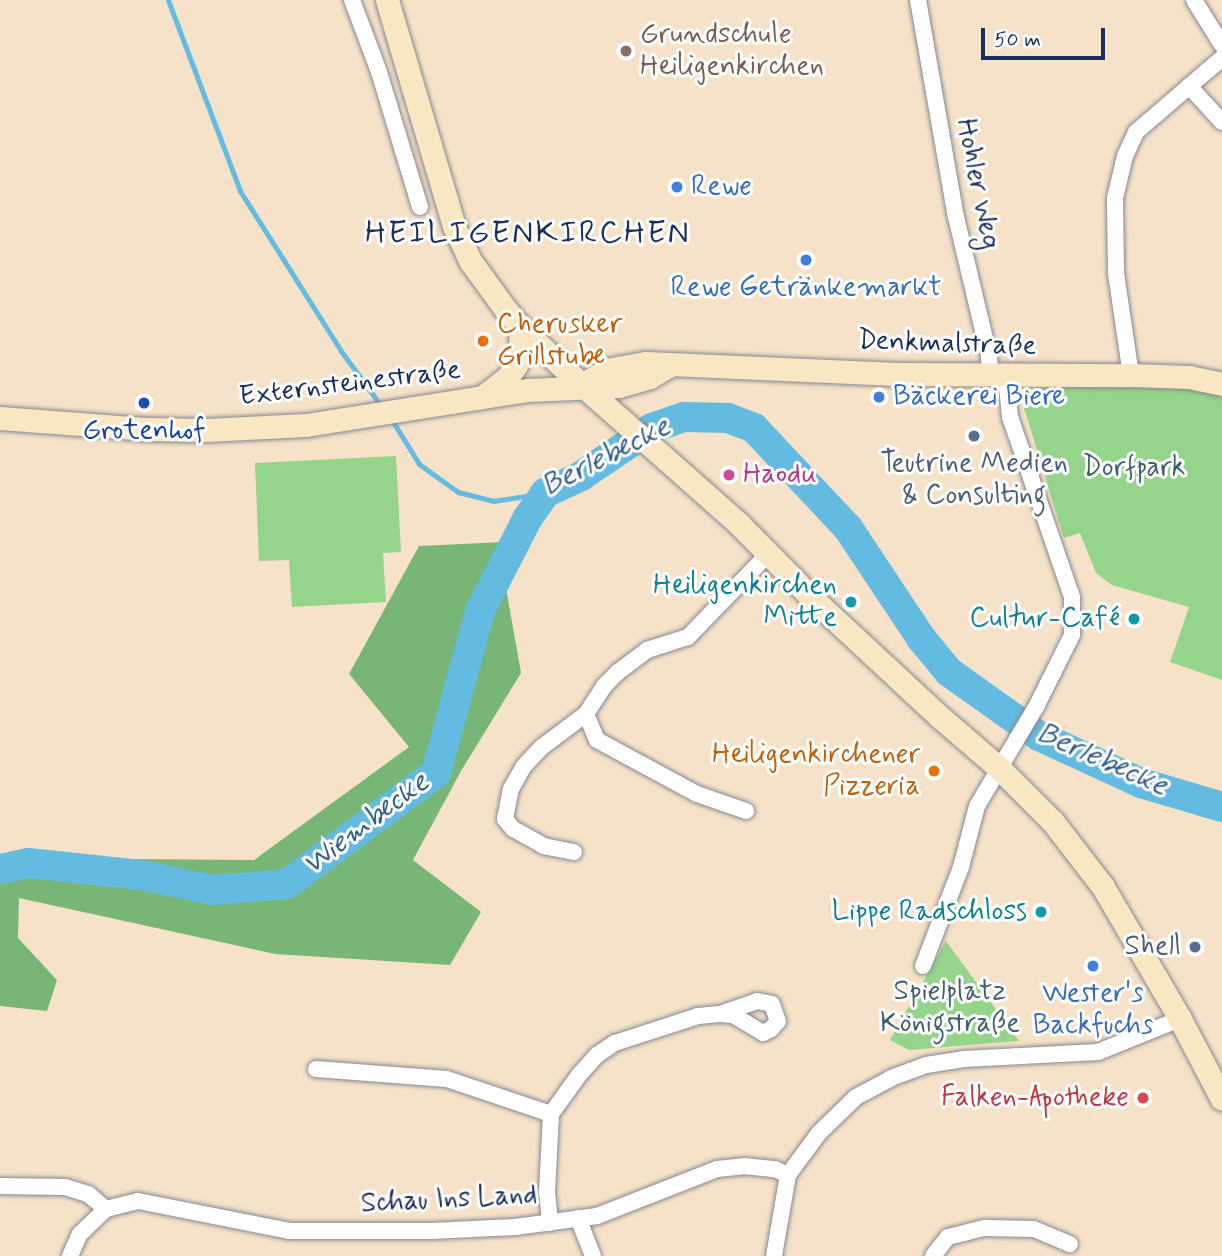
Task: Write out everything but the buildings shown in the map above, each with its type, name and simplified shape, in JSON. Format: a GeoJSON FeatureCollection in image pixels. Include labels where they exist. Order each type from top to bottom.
{"type":"FeatureCollection","features":[{"type":"Feature","properties":{"kind":"main road"},"geometry":{"type":"LineString","coordinates":[[387,0],[454,226],[471,262],[521,328],[769,553],[835,620],[999,768],[1053,822],[1103,887],[1180,1019],[1222,1099]]}},
{"type":"Feature","properties":{"kind":"main road"},"geometry":{"type":"LineString","coordinates":[[482,397],[507,378],[516,365],[521,328]]}},
{"type":"Feature","properties":{"kind":"main road","name":"Denkmalstraße"},"geometry":{"type":"LineString","coordinates":[[582,385],[606,370],[646,363],[998,376],[1189,377],[1222,384]]}},
{"type":"Feature","properties":{"kind":"main road","name":"Externsteinestraße"},"geometry":{"type":"LineString","coordinates":[[0,418],[105,428],[206,430],[306,425],[482,397],[582,385]]}},
{"type":"Feature","properties":{"kind":"street"},"geometry":{"type":"LineString","coordinates":[[352,0],[379,72],[420,207]]}},
{"type":"Feature","properties":{"kind":"street","name":"Hohler Weg"},"geometry":{"type":"LineString","coordinates":[[918,0],[956,217],[989,356],[1072,597],[1073,622],[1069,646],[977,806],[961,867],[923,966]]}},
{"type":"Feature","properties":{"kind":"street"},"geometry":{"type":"LineString","coordinates":[[1194,0],[1222,45]]}},
{"type":"Feature","properties":{"kind":"street"},"geometry":{"type":"LineString","coordinates":[[1131,375],[1118,296],[1117,184],[1130,140],[1222,58]]}},
{"type":"Feature","properties":{"kind":"street"},"geometry":{"type":"LineString","coordinates":[[1189,86],[1222,122]]}},
{"type":"Feature","properties":{"kind":"street"},"geometry":{"type":"LineString","coordinates":[[574,852],[544,846],[513,829],[505,819],[504,811],[511,789],[524,766],[542,747],[586,714],[604,685],[618,672],[647,650],[688,637],[769,553]]}},
{"type":"Feature","properties":{"kind":"street"},"geometry":{"type":"LineString","coordinates":[[586,714],[597,740],[697,794],[746,811]]}},
{"type":"Feature","properties":{"kind":"street"},"geometry":{"type":"LineString","coordinates":[[551,1223],[547,1192],[551,1114],[579,1075],[597,1055],[615,1043],[698,1016],[733,1015],[762,1032],[771,1029],[778,1021],[775,1008],[766,1002],[757,1002],[720,1014]]}},
{"type":"Feature","properties":{"kind":"street"},"geometry":{"type":"LineString","coordinates":[[774,1256],[788,1175],[819,1133],[856,1097],[891,1078],[926,1065],[964,1059],[1098,1052],[1136,1040],[1180,1019]]}},
{"type":"Feature","properties":{"kind":"street"},"geometry":{"type":"LineString","coordinates":[[316,1069],[447,1079],[551,1114]]}},
{"type":"Feature","properties":{"kind":"street","name":"Schau Ins Land"},"geometry":{"type":"LineString","coordinates":[[106,1209],[138,1201],[289,1231],[431,1231],[551,1223],[597,1216],[718,1169],[744,1166],[775,1169],[788,1175]]}},
{"type":"Feature","properties":{"kind":"street"},"geometry":{"type":"LineString","coordinates":[[0,1186],[65,1187],[88,1194],[106,1209],[80,1234],[70,1256]]}},
{"type":"Feature","properties":{"kind":"street"},"geometry":{"type":"LineString","coordinates":[[578,1219],[593,1256]]}},
{"type":"Feature","properties":{"kind":"street"},"geometry":{"type":"LineString","coordinates":[[933,1256],[948,1237],[985,1228],[1034,1229],[1070,1244]]}},
{"type":"Feature","properties":{"kind":"green space","name":"Dorfpark"},"geometry":{"type":"Polygon","coordinates":[[[1128,383],[1222,391],[1222,680],[1170,662],[1189,607],[1112,585],[1096,573],[1080,533],[1064,538],[1024,408],[1036,392],[1046,387],[1128,383]]]}},
{"type":"Feature","properties":{"kind":"green space"},"geometry":{"type":"Polygon","coordinates":[[[396,456],[401,552],[383,553],[386,602],[292,607],[289,560],[259,561],[255,463],[396,456]]]}},
{"type":"Feature","properties":{"kind":"green space"},"geometry":{"type":"Polygon","coordinates":[[[527,541],[504,577],[521,673],[461,771],[413,860],[481,912],[450,965],[275,954],[19,898],[18,938],[57,980],[47,1011],[0,1006],[0,858],[254,860],[409,747],[349,674],[419,546],[527,541]]]}},
{"type":"Feature","properties":{"kind":"green space","name":"Spielplatz Königstraße"},"geometry":{"type":"Polygon","coordinates":[[[946,941],[1019,1041],[909,1050],[890,1040],[946,941]]]}},
{"type":"Feature","properties":{"kind":"waterway","name":"Berlebecke"},"geometry":{"type":"LineString","coordinates":[[168,0],[240,191],[341,351],[382,407]]}},
{"type":"Feature","properties":{"kind":"waterway","name":"Berlebecke"},"geometry":{"type":"LineString","coordinates":[[390,417],[419,464],[458,492],[493,501],[545,493]]}},
{"type":"Feature","properties":{"kind":"waterway","name":"Berlebecke"},"geometry":{"type":"LineString","coordinates":[[0,869],[28,863],[140,875],[213,890],[287,884],[436,773],[480,611],[527,519],[545,493],[581,476],[652,428],[684,417],[728,418],[754,428],[848,528],[921,638],[949,672],[1039,736],[1141,783],[1222,807]]}},
{"type":"Feature","properties":{"kind":"waterway","name":"Berlebecke"},"geometry":{"type":"LineString","coordinates":[[1220,806],[1222,801]]}},
{"type":"Feature","properties":{"kind":"place","name":"Grundschule Heiligenkirchen"},"geometry":{"type":"Point","coordinates":[626,51]}},
{"type":"Feature","properties":{"kind":"place","name":"Rewe"},"geometry":{"type":"Point","coordinates":[677,187]}},
{"type":"Feature","properties":{"kind":"place","name":"Rewe Getränkemarkt"},"geometry":{"type":"Point","coordinates":[806,260]}},
{"type":"Feature","properties":{"kind":"place","name":"Cherusker Grillstube"},"geometry":{"type":"Point","coordinates":[483,341]}},
{"type":"Feature","properties":{"kind":"place","name":"Bäckerei Biere"},"geometry":{"type":"Point","coordinates":[879,397]}},
{"type":"Feature","properties":{"kind":"place","name":"Grotenhof"},"geometry":{"type":"Point","coordinates":[144,403]}},
{"type":"Feature","properties":{"kind":"place","name":"Teutrine Medien & Consulting"},"geometry":{"type":"Point","coordinates":[974,436]}},
{"type":"Feature","properties":{"kind":"place","name":"Haodu"},"geometry":{"type":"Point","coordinates":[729,475]}},
{"type":"Feature","properties":{"kind":"place","name":"Heiligenkirchen Mitte"},"geometry":{"type":"Point","coordinates":[851,602]}},
{"type":"Feature","properties":{"kind":"place","name":"Cultur-Café"},"geometry":{"type":"Point","coordinates":[1134,619]}},
{"type":"Feature","properties":{"kind":"place","name":"Heiligenkirchener Pizzeria"},"geometry":{"type":"Point","coordinates":[934,771]}},
{"type":"Feature","properties":{"kind":"place","name":"Lippe Radschloss"},"geometry":{"type":"Point","coordinates":[1041,912]}},
{"type":"Feature","properties":{"kind":"place","name":"Shell"},"geometry":{"type":"Point","coordinates":[1195,947]}},
{"type":"Feature","properties":{"kind":"place","name":"Wester's Backfuchs"},"geometry":{"type":"Point","coordinates":[1093,966]}},
{"type":"Feature","properties":{"kind":"place","name":"Falken-Apotheke"},"geometry":{"type":"Point","coordinates":[1143,1098]}},
{"type":"Feature","properties":{"kind":"district","name":"HEILIGENKIRCHEN"},"geometry":{"type":"Point","coordinates":[528,233]}},
{"type":"Feature","properties":{"kind":"water label","name":"Wiembecke"},"geometry":{"type":"Point","coordinates":[366,824]}}]}
